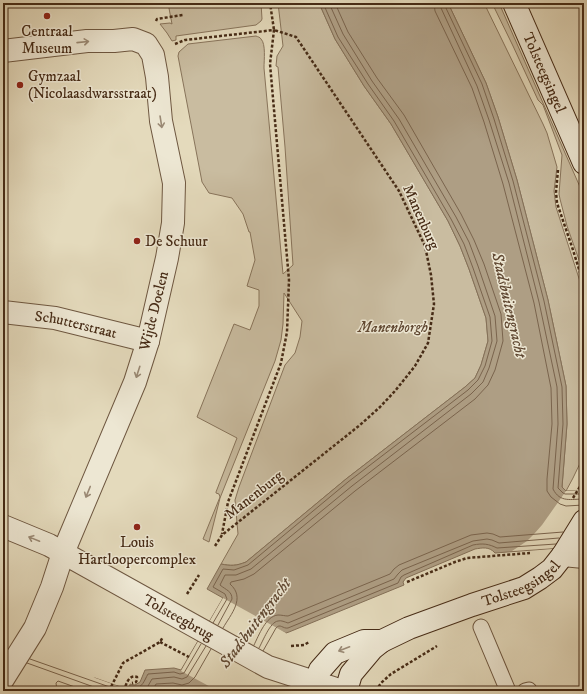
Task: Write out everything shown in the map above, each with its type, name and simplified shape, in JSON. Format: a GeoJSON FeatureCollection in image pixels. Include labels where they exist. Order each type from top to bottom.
{"type":"FeatureCollection","features":[{"type":"Feature","properties":{"kind":"street","name":"Tolsteegsingel"},"geometry":{"type":"LineString","coordinates":[[514,3],[584,163]]}},
{"type":"Feature","properties":{"kind":"street"},"geometry":{"type":"LineString","coordinates":[[3,51],[88,41],[133,39],[146,44],[153,55]]}},
{"type":"Feature","properties":{"kind":"street","name":"Wijde Doelen"},"geometry":{"type":"LineString","coordinates":[[3,679],[35,628],[52,587],[63,553],[135,382],[148,341],[167,258],[173,223],[174,183],[161,121],[157,77],[153,55]]}},
{"type":"Feature","properties":{"kind":"street","name":"Schutterstraat"},"geometry":{"type":"LineString","coordinates":[[3,312],[55,318],[148,341]]}},
{"type":"Feature","properties":{"kind":"street","name":"Tolsteegsingel"},"geometry":{"type":"LineString","coordinates":[[382,641],[410,628],[524,588],[540,578],[571,553],[584,521]]}},
{"type":"Feature","properties":{"kind":"street","name":"Tolsteegbrug"},"geometry":{"type":"LineString","coordinates":[[3,526],[49,545],[268,667],[314,687],[342,691]]}},
{"type":"Feature","properties":{"kind":"street"},"geometry":{"type":"LineString","coordinates":[[314,687],[320,670],[335,653],[364,642],[382,641]]}},
{"type":"Feature","properties":{"kind":"street"},"geometry":{"type":"LineString","coordinates":[[346,691],[351,674],[372,649],[382,641]]}},
{"type":"Feature","properties":{"kind":"lane"},"geometry":{"type":"LineString","coordinates":[[481,627],[508,691]]}},
{"type":"Feature","properties":{"kind":"path","name":"Manenburg"},"geometry":{"type":"LineString","coordinates":[[222,535],[228,502],[281,362],[287,332],[288,280],[270,64],[274,30],[270,3]]}},
{"type":"Feature","properties":{"kind":"path","name":"Manenburg"},"geometry":{"type":"LineString","coordinates":[[215,546],[222,535],[360,425],[395,391],[415,366],[428,342],[434,304],[431,275],[425,246],[399,191],[296,37],[274,30]]}},
{"type":"Feature","properties":{"kind":"path"},"geometry":{"type":"LineString","coordinates":[[153,55],[185,40],[274,30]]}},
{"type":"Feature","properties":{"kind":"path"},"geometry":{"type":"LineString","coordinates":[[559,164],[556,192],[557,203],[584,285]]}},
{"type":"Feature","properties":{"kind":"path"},"geometry":{"type":"LineString","coordinates":[[581,487],[584,480]]}},
{"type":"Feature","properties":{"kind":"path"},"geometry":{"type":"LineString","coordinates":[[407,582],[467,558],[531,553]]}},
{"type":"Feature","properties":{"kind":"path"},"geometry":{"type":"LineString","coordinates":[[109,691],[123,663],[160,642],[189,656]]}},
{"type":"Feature","properties":{"kind":"path"},"geometry":{"type":"LineString","coordinates":[[376,691],[381,683],[391,674]]}},
{"type":"Feature","properties":{"kind":"path"},"geometry":{"type":"LineString","coordinates":[[124,691],[130,678],[132,676],[137,677],[136,682],[132,683]]}},
{"type":"Feature","properties":{"kind":"green space"},"geometry":{"type":"Polygon","coordinates":[[[168,3],[261,3],[262,19],[256,25],[176,36],[176,40],[172,41],[160,24],[172,24],[168,3]]]}},
{"type":"Feature","properties":{"kind":"green space","name":"Manenborgh"},"geometry":{"type":"Polygon","coordinates":[[[278,3],[319,3],[335,39],[364,86],[391,124],[448,221],[460,246],[486,318],[488,341],[481,365],[475,378],[465,387],[346,479],[246,562],[236,565],[228,565],[221,564],[238,534],[235,500],[285,365],[295,353],[300,337],[302,321],[284,293],[281,340],[275,361],[220,498],[209,542],[203,539],[220,497],[216,492],[237,438],[197,417],[234,324],[250,330],[259,306],[259,290],[247,286],[255,260],[250,232],[243,214],[232,198],[209,193],[202,182],[178,56],[179,52],[188,44],[256,36],[263,41],[264,68],[283,274],[293,265],[285,147],[278,67],[276,66],[277,56],[283,46],[278,3]]]}},
{"type":"Feature","properties":{"kind":"green space"},"geometry":{"type":"Polygon","coordinates":[[[448,3],[484,3],[543,124],[557,167],[554,191],[556,207],[584,294],[584,455],[566,491],[562,487],[567,424],[566,386],[548,300],[517,180],[498,117],[486,83],[448,3]]]}},
{"type":"Feature","properties":{"kind":"green space"},"geometry":{"type":"Polygon","coordinates":[[[492,3],[499,3],[584,196],[584,274],[567,226],[559,194],[562,155],[543,105],[538,100],[492,3]]]}},
{"type":"Feature","properties":{"kind":"water","name":"Stadsbuitengracht"},"geometry":{"type":"Polygon","coordinates":[[[319,3],[448,3],[486,83],[498,117],[517,180],[548,300],[566,386],[567,424],[562,487],[566,491],[584,490],[584,546],[495,553],[488,548],[475,549],[406,578],[403,582],[404,585],[289,632],[286,633],[279,630],[246,691],[47,691],[95,678],[129,690],[130,684],[135,685],[140,682],[145,670],[174,668],[181,670],[223,598],[207,589],[221,564],[234,565],[246,562],[346,479],[465,387],[475,378],[481,365],[488,341],[486,318],[460,246],[448,221],[391,124],[364,86],[335,39],[319,3]]]}},
{"type":"Feature","properties":{"kind":"pier"},"geometry":{"type":"Polygon","coordinates":[[[584,490],[584,546],[512,551],[527,541],[534,534],[566,491],[584,490]]]}},
{"type":"Feature","properties":{"kind":"pier"},"geometry":{"type":"Polygon","coordinates":[[[223,598],[286,633],[285,635],[280,632],[249,691],[218,691],[181,671],[223,598]]]}},
{"type":"Feature","properties":{"kind":"pier"},"geometry":{"type":"Polygon","coordinates":[[[3,645],[129,690],[47,691],[3,677],[3,645]]]}},
{"type":"Feature","properties":{"kind":"place","name":"Centraal Museum"},"geometry":{"type":"Point","coordinates":[47,16]}},
{"type":"Feature","properties":{"kind":"place","name":"Gymzaal (Nicolaasdwarsstraat)"},"geometry":{"type":"Point","coordinates":[20,85]}},
{"type":"Feature","properties":{"kind":"place","name":"De Schuur"},"geometry":{"type":"Point","coordinates":[137,241]}},
{"type":"Feature","properties":{"kind":"place","name":"Louis Hartloopercomplex"},"geometry":{"type":"Point","coordinates":[137,527]}}]}
